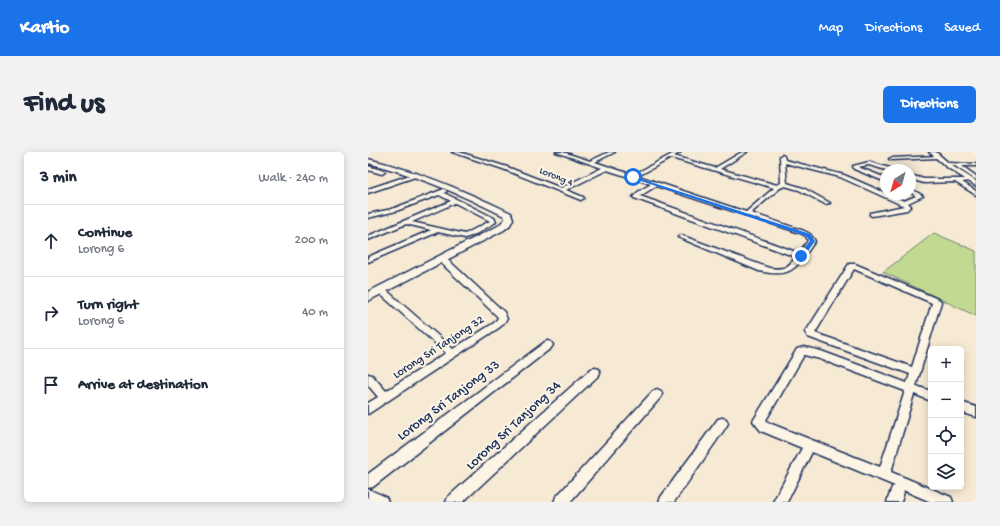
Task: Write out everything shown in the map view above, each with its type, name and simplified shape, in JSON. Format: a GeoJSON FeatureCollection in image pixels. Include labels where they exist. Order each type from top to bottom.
{"type":"FeatureCollection","features":[{"type":"Feature","properties":{"kind":"street","name":"Lorong 4"},"geometry":{"type":"LineString","coordinates":[[454,152],[468,154],[581,198]]}},
{"type":"Feature","properties":{"kind":"street"},"geometry":{"type":"LineString","coordinates":[[468,154],[479,152]]}},
{"type":"Feature","properties":{"kind":"street"},"geometry":{"type":"LineString","coordinates":[[558,152],[808,235],[812,241],[788,270],[773,271],[762,269],[681,237]]}},
{"type":"Feature","properties":{"kind":"street"},"geometry":{"type":"LineString","coordinates":[[590,163],[613,152]]}},
{"type":"Feature","properties":{"kind":"street"},"geometry":{"type":"LineString","coordinates":[[633,177],[679,152]]}},
{"type":"Feature","properties":{"kind":"street"},"geometry":{"type":"LineString","coordinates":[[717,169],[745,152]]}},
{"type":"Feature","properties":{"kind":"street"},"geometry":{"type":"LineString","coordinates":[[908,153],[925,157]]}},
{"type":"Feature","properties":{"kind":"street"},"geometry":{"type":"LineString","coordinates":[[891,159],[935,155],[968,180],[976,184]]}},
{"type":"Feature","properties":{"kind":"street"},"geometry":{"type":"LineString","coordinates":[[671,157],[778,187]]}},
{"type":"Feature","properties":{"kind":"street"},"geometry":{"type":"LineString","coordinates":[[784,184],[782,158],[836,174],[908,205],[908,208],[872,214]]}},
{"type":"Feature","properties":{"kind":"street"},"geometry":{"type":"LineString","coordinates":[[368,163],[382,172]]}},
{"type":"Feature","properties":{"kind":"street"},"geometry":{"type":"LineString","coordinates":[[368,163],[416,174],[451,188],[502,212],[508,215],[509,219],[501,228],[381,290],[369,294]]}},
{"type":"Feature","properties":{"kind":"street"},"geometry":{"type":"LineString","coordinates":[[880,166],[870,163],[855,166],[856,168],[880,178]]}},
{"type":"Feature","properties":{"kind":"street"},"geometry":{"type":"LineString","coordinates":[[946,164],[976,165]]}},
{"type":"Feature","properties":{"kind":"street"},"geometry":{"type":"LineString","coordinates":[[956,164],[976,178]]}},
{"type":"Feature","properties":{"kind":"street"},"geometry":{"type":"LineString","coordinates":[[561,190],[606,168]]}},
{"type":"Feature","properties":{"kind":"street"},"geometry":{"type":"LineString","coordinates":[[368,191],[416,174]]}},
{"type":"Feature","properties":{"kind":"street"},"geometry":{"type":"LineString","coordinates":[[916,178],[924,180],[968,180]]}},
{"type":"Feature","properties":{"kind":"street"},"geometry":{"type":"LineString","coordinates":[[956,180],[976,193]]}},
{"type":"Feature","properties":{"kind":"street"},"geometry":{"type":"LineString","coordinates":[[655,184],[636,197],[801,256]]}},
{"type":"Feature","properties":{"kind":"street"},"geometry":{"type":"LineString","coordinates":[[746,214],[778,187],[784,184],[801,189],[827,203]]}},
{"type":"Feature","properties":{"kind":"street"},"geometry":{"type":"LineString","coordinates":[[368,216],[394,210],[451,188]]}},
{"type":"Feature","properties":{"kind":"street"},"geometry":{"type":"LineString","coordinates":[[405,222],[465,236],[478,231],[493,222],[492,219],[439,193]]}},
{"type":"Feature","properties":{"kind":"street"},"geometry":{"type":"LineString","coordinates":[[904,203],[911,200]]}},
{"type":"Feature","properties":{"kind":"street"},"geometry":{"type":"LineString","coordinates":[[368,238],[456,201]]}},
{"type":"Feature","properties":{"kind":"street"},"geometry":{"type":"LineString","coordinates":[[368,260],[436,230]]}},
{"type":"Feature","properties":{"kind":"street","name":"Lorong Sri Tanjong 32"},"geometry":{"type":"LineString","coordinates":[[368,409],[497,325],[503,319],[501,314],[442,259]]}},
{"type":"Feature","properties":{"kind":"street"},"geometry":{"type":"LineString","coordinates":[[884,475],[916,372],[937,302],[852,266],[810,332],[811,335],[916,372]]}},
{"type":"Feature","properties":{"kind":"street"},"geometry":{"type":"LineString","coordinates":[[381,290],[453,354]]}},
{"type":"Feature","properties":{"kind":"street","name":"Lorong Sri Tanjong 33"},"geometry":{"type":"LineString","coordinates":[[368,482],[548,345]]}},
{"type":"Feature","properties":{"kind":"street"},"geometry":{"type":"LineString","coordinates":[[928,395],[821,354],[804,351],[800,352],[759,421],[765,427],[884,475],[946,502]]}},
{"type":"Feature","properties":{"kind":"street","name":"Lorong Sri Tanjong 34"},"geometry":{"type":"LineString","coordinates":[[453,502],[595,372]]}},
{"type":"Feature","properties":{"kind":"street"},"geometry":{"type":"LineString","coordinates":[[368,378],[385,398]]}},
{"type":"Feature","properties":{"kind":"street"},"geometry":{"type":"LineString","coordinates":[[561,502],[658,394]]}},
{"type":"Feature","properties":{"kind":"street"},"geometry":{"type":"LineString","coordinates":[[964,408],[976,412]]}},
{"type":"Feature","properties":{"kind":"street"},"geometry":{"type":"LineString","coordinates":[[666,502],[722,423]]}},
{"type":"Feature","properties":{"kind":"street"},"geometry":{"type":"LineString","coordinates":[[780,502],[806,452]]}},
{"type":"Feature","properties":{"kind":"street"},"geometry":{"type":"LineString","coordinates":[[368,496],[381,502]]}},
{"type":"Feature","properties":{"kind":"green space"},"geometry":{"type":"Polygon","coordinates":[[[934,233],[976,251],[976,316],[883,272],[934,233]]]}},
{"type":"Feature","properties":{"kind":"route"},"geometry":{"type":"LineString","coordinates":[[633,177],[802,232],[808,235],[812,241],[801,256]]}}]}
